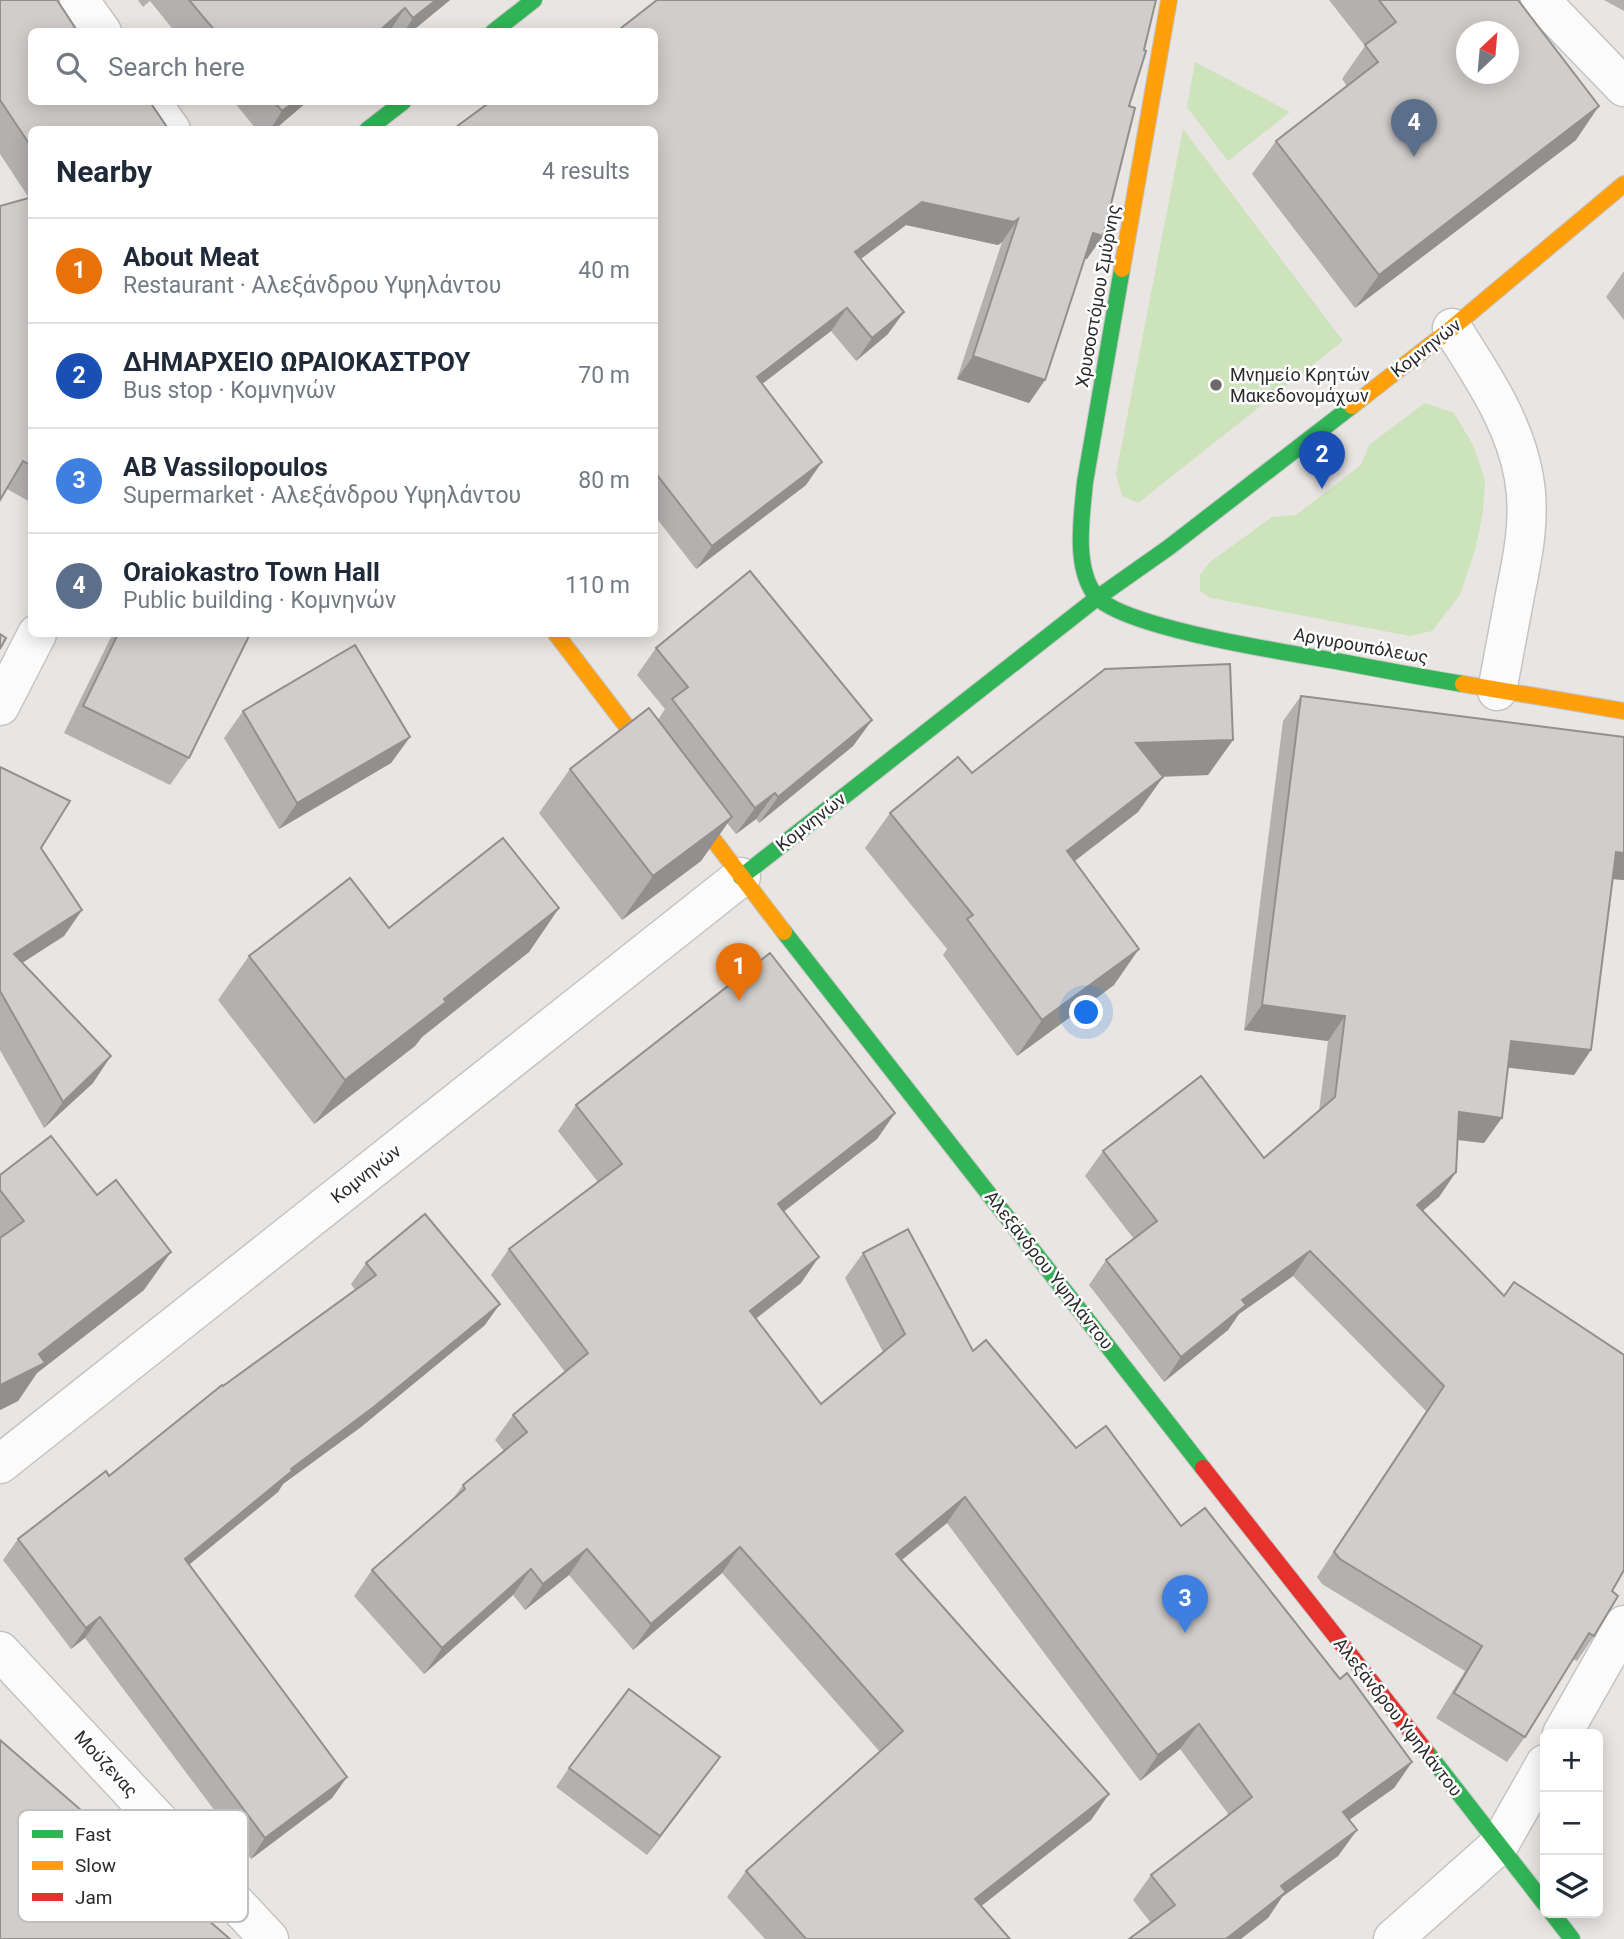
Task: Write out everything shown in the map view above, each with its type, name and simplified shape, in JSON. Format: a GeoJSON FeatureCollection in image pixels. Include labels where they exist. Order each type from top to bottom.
{"type":"FeatureCollection","features":[{"type":"Feature","properties":{"kind":"street"},"geometry":{"type":"LineString","coordinates":[[79,0],[99,28]]}},
{"type":"Feature","properties":{"kind":"street"},"geometry":{"type":"LineString","coordinates":[[498,28],[534,0]]}},
{"type":"Feature","properties":{"kind":"street","name":"Χρυσοστόμου Σμύρνης"},"geometry":{"type":"LineString","coordinates":[[1097,598],[1089,586],[1084,563],[1081,519],[1085,482],[1169,0]]}},
{"type":"Feature","properties":{"kind":"street"},"geometry":{"type":"LineString","coordinates":[[1541,0],[1624,87]]}},
{"type":"Feature","properties":{"kind":"street"},"geometry":{"type":"LineString","coordinates":[[153,105],[168,126]]}},
{"type":"Feature","properties":{"kind":"street"},"geometry":{"type":"LineString","coordinates":[[372,126],[399,105]]}},
{"type":"Feature","properties":{"kind":"street","name":"Κομνηνών"},"geometry":{"type":"LineString","coordinates":[[0,1464],[1097,598],[1168,548],[1452,328],[1624,184]]}},
{"type":"Feature","properties":{"kind":"street"},"geometry":{"type":"LineString","coordinates":[[1452,328],[1492,391],[1508,427],[1524,477],[1527,506],[1523,557],[1497,691]]}},
{"type":"Feature","properties":{"kind":"street","name":"Αργυρουπόλεως"},"geometry":{"type":"LineString","coordinates":[[1097,598],[1138,618],[1220,640],[1497,691],[1624,711]]}},
{"type":"Feature","properties":{"kind":"street"},"geometry":{"type":"LineString","coordinates":[[0,706],[35,637]]}},
{"type":"Feature","properties":{"kind":"street","name":"Αλεξάνδρου Υψηλάντου"},"geometry":{"type":"LineString","coordinates":[[558,637],[741,877],[1540,1898]]}},
{"type":"Feature","properties":{"kind":"street"},"geometry":{"type":"LineString","coordinates":[[1565,1729],[1624,1625]]}},
{"type":"Feature","properties":{"kind":"street","name":"Μούζενας"},"geometry":{"type":"LineString","coordinates":[[0,1651],[149,1810]]}},
{"type":"Feature","properties":{"kind":"street"},"geometry":{"type":"LineString","coordinates":[[1393,1939],[1499,1845],[1540,1772]]}},
{"type":"Feature","properties":{"kind":"street","name":"Μούζενας"},"geometry":{"type":"LineString","coordinates":[[248,1917],[269,1939]]}},
{"type":"Feature","properties":{"kind":"street"},"geometry":{"type":"LineString","coordinates":[[1556,1918],[1572,1939]]}},
{"type":"Feature","properties":{"kind":"green space"},"geometry":{"type":"Polygon","coordinates":[[[1195,62],[1290,112],[1228,161],[1187,107],[1195,62]]]}},
{"type":"Feature","properties":{"kind":"green space"},"geometry":{"type":"Polygon","coordinates":[[[1183,129],[1343,341],[1138,503],[1122,496],[1116,474],[1183,129]]]}},
{"type":"Feature","properties":{"kind":"green space"},"geometry":{"type":"Polygon","coordinates":[[[1425,403],[1454,413],[1473,445],[1485,480],[1483,512],[1475,550],[1460,595],[1432,631],[1410,636],[1211,598],[1200,591],[1200,575],[1210,562],[1272,517],[1296,515],[1361,465],[1369,445],[1425,403]]]}},
{"type":"Feature","properties":{"kind":"building"},"geometry":{"type":"Polygon","coordinates":[[[0,0],[57,0],[75,28],[28,28],[28,105],[152,105],[166,126],[28,126],[28,142],[0,100],[0,0]]]}},
{"type":"Feature","properties":{"kind":"building"},"geometry":{"type":"Polygon","coordinates":[[[189,0],[436,0],[413,18],[405,8],[382,28],[213,28],[189,0]]]}},
{"type":"Feature","properties":{"kind":"building"},"geometry":{"type":"Polygon","coordinates":[[[657,0],[1156,0],[1144,50],[1146,51],[1129,106],[1135,108],[1103,236],[1093,233],[1045,380],[973,356],[1018,219],[1014,222],[922,202],[855,252],[904,312],[872,338],[847,308],[757,377],[822,462],[712,546],[658,476],[658,126],[457,126],[486,105],[658,105],[658,28],[621,28],[657,0]]]}},
{"type":"Feature","properties":{"kind":"building"},"geometry":{"type":"Polygon","coordinates":[[[1379,0],[1518,0],[1599,106],[1379,275],[1276,141],[1378,62],[1365,45],[1396,22],[1379,0]]]}},
{"type":"Feature","properties":{"kind":"building"},"geometry":{"type":"Polygon","coordinates":[[[277,105],[290,105],[282,111],[277,105]]]}},
{"type":"Feature","properties":{"kind":"building"},"geometry":{"type":"Polygon","coordinates":[[[28,198],[28,464],[23,461],[0,500],[0,206],[28,198]]]}},
{"type":"Feature","properties":{"kind":"building"},"geometry":{"type":"Polygon","coordinates":[[[750,571],[872,720],[778,797],[775,793],[755,808],[672,699],[688,687],[656,648],[750,571]]]}},
{"type":"Feature","properties":{"kind":"building"},"geometry":{"type":"Polygon","coordinates":[[[0,634],[6,638],[0,649],[0,634]]]}},
{"type":"Feature","properties":{"kind":"building"},"geometry":{"type":"Polygon","coordinates":[[[117,637],[249,637],[189,758],[83,706],[117,637]]]}},
{"type":"Feature","properties":{"kind":"building"},"geometry":{"type":"Polygon","coordinates":[[[355,645],[410,737],[297,803],[243,711],[355,645]]]}},
{"type":"Feature","properties":{"kind":"building"},"geometry":{"type":"Polygon","coordinates":[[[1230,664],[1233,740],[1136,743],[1163,777],[1067,851],[1139,949],[1042,1020],[967,919],[973,915],[890,813],[958,757],[972,773],[1105,669],[1230,664]]]}},
{"type":"Feature","properties":{"kind":"building"},"geometry":{"type":"Polygon","coordinates":[[[1301,696],[1624,737],[1624,853],[1616,852],[1591,1050],[1511,1041],[1502,1118],[1459,1112],[1456,1172],[1417,1205],[1504,1296],[1514,1282],[1624,1355],[1624,1570],[1612,1591],[1618,1596],[1594,1636],[1589,1633],[1525,1737],[1454,1693],[1482,1646],[1340,1559],[1334,1552],[1444,1386],[1310,1251],[1242,1300],[1246,1305],[1181,1357],[1106,1260],[1157,1221],[1103,1151],[1201,1076],[1264,1158],[1335,1097],[1345,1016],[1262,1005],[1301,696]]]}},
{"type":"Feature","properties":{"kind":"building"},"geometry":{"type":"Polygon","coordinates":[[[649,708],[732,817],[653,876],[570,769],[649,708]]]}},
{"type":"Feature","properties":{"kind":"building"},"geometry":{"type":"Polygon","coordinates":[[[0,767],[70,801],[41,848],[82,910],[14,954],[111,1056],[63,1102],[0,991],[0,767]]]}},
{"type":"Feature","properties":{"kind":"building"},"geometry":{"type":"Polygon","coordinates":[[[503,838],[559,908],[444,999],[446,1002],[345,1080],[249,956],[350,878],[389,928],[503,838]]]}},
{"type":"Feature","properties":{"kind":"building"},"geometry":{"type":"Polygon","coordinates":[[[770,953],[895,1113],[778,1204],[819,1257],[750,1311],[821,1404],[905,1334],[863,1253],[908,1229],[973,1351],[986,1340],[1076,1448],[1106,1426],[1181,1526],[1205,1508],[1340,1679],[1347,1673],[1412,1762],[1343,1812],[1357,1830],[1281,1886],[1286,1892],[1226,1939],[1129,1939],[1175,1905],[1151,1875],[1252,1797],[1199,1724],[1158,1755],[965,1497],[896,1554],[1109,1794],[975,1899],[1010,1939],[806,1939],[746,1871],[903,1731],[740,1547],[651,1624],[587,1549],[543,1584],[531,1569],[442,1648],[372,1570],[465,1489],[463,1485],[527,1432],[513,1415],[588,1353],[509,1249],[622,1164],[576,1105],[770,953]]]}},
{"type":"Feature","properties":{"kind":"building"},"geometry":{"type":"Polygon","coordinates":[[[51,1136],[97,1195],[116,1180],[171,1252],[39,1354],[45,1363],[0,1385],[0,1238],[24,1221],[0,1190],[0,1175],[51,1136]]]}},
{"type":"Feature","properties":{"kind":"building"},"geometry":{"type":"Polygon","coordinates":[[[425,1214],[500,1304],[375,1406],[291,1469],[292,1471],[185,1559],[347,1777],[265,1838],[248,1815],[248,1810],[244,1810],[100,1617],[86,1628],[18,1539],[106,1471],[109,1476],[222,1385],[376,1275],[366,1263],[425,1214]]]}},
{"type":"Feature","properties":{"kind":"building"},"geometry":{"type":"Polygon","coordinates":[[[629,1689],[720,1757],[660,1836],[569,1768],[629,1689]]]}},
{"type":"Feature","properties":{"kind":"building"},"geometry":{"type":"Polygon","coordinates":[[[0,1740],[81,1810],[18,1810],[18,1922],[210,1922],[230,1939],[0,1939],[0,1740]]]}},
{"type":"Feature","properties":{"kind":"traffic: fast"},"geometry":{"type":"LineString","coordinates":[[498,28],[534,0]]}},
{"type":"Feature","properties":{"kind":"traffic: fast"},"geometry":{"type":"LineString","coordinates":[[372,126],[399,105]]}},
{"type":"Feature","properties":{"kind":"traffic: fast"},"geometry":{"type":"LineString","coordinates":[[1122,269],[1082,510],[1084,571],[1096,596],[1112,608],[1138,619],[1209,638],[1463,684]]}},
{"type":"Feature","properties":{"kind":"traffic: fast"},"geometry":{"type":"LineString","coordinates":[[741,877],[1097,598],[1168,548],[1352,406]]}},
{"type":"Feature","properties":{"kind":"traffic: fast"},"geometry":{"type":"LineString","coordinates":[[784,932],[1203,1468]]}},
{"type":"Feature","properties":{"kind":"traffic: fast"},"geometry":{"type":"LineString","coordinates":[[1426,1751],[1540,1898]]}},
{"type":"Feature","properties":{"kind":"traffic: fast"},"geometry":{"type":"LineString","coordinates":[[1556,1918],[1572,1939]]}},
{"type":"Feature","properties":{"kind":"traffic: slow"},"geometry":{"type":"LineString","coordinates":[[1122,269],[1169,0]]}},
{"type":"Feature","properties":{"kind":"traffic: slow"},"geometry":{"type":"LineString","coordinates":[[1352,406],[1452,328],[1624,184]]}},
{"type":"Feature","properties":{"kind":"traffic: slow"},"geometry":{"type":"LineString","coordinates":[[558,637],[784,932]]}},
{"type":"Feature","properties":{"kind":"traffic: slow"},"geometry":{"type":"LineString","coordinates":[[1463,684],[1624,711]]}},
{"type":"Feature","properties":{"kind":"traffic: jam"},"geometry":{"type":"LineString","coordinates":[[1203,1468],[1426,1751]]}},
{"type":"Feature","properties":{"kind":"place","name":"Oraiokastro Town Hall"},"geometry":{"type":"Point","coordinates":[1414,157]}},
{"type":"Feature","properties":{"kind":"place","name":"Μνημείο Κρητών Μακεδονομάχων"},"geometry":{"type":"Point","coordinates":[1216,385]}},
{"type":"Feature","properties":{"kind":"place","name":"ΔΗΜΑΡΧΕΙΟ ΩΡΑΙΟΚΑΣΤΡΟΥ"},"geometry":{"type":"Point","coordinates":[1322,489]}},
{"type":"Feature","properties":{"kind":"place","name":"About Meat"},"geometry":{"type":"Point","coordinates":[739,1001]}},
{"type":"Feature","properties":{"kind":"place","name":"AB Vassilopoulos"},"geometry":{"type":"Point","coordinates":[1185,1633]}}]}
